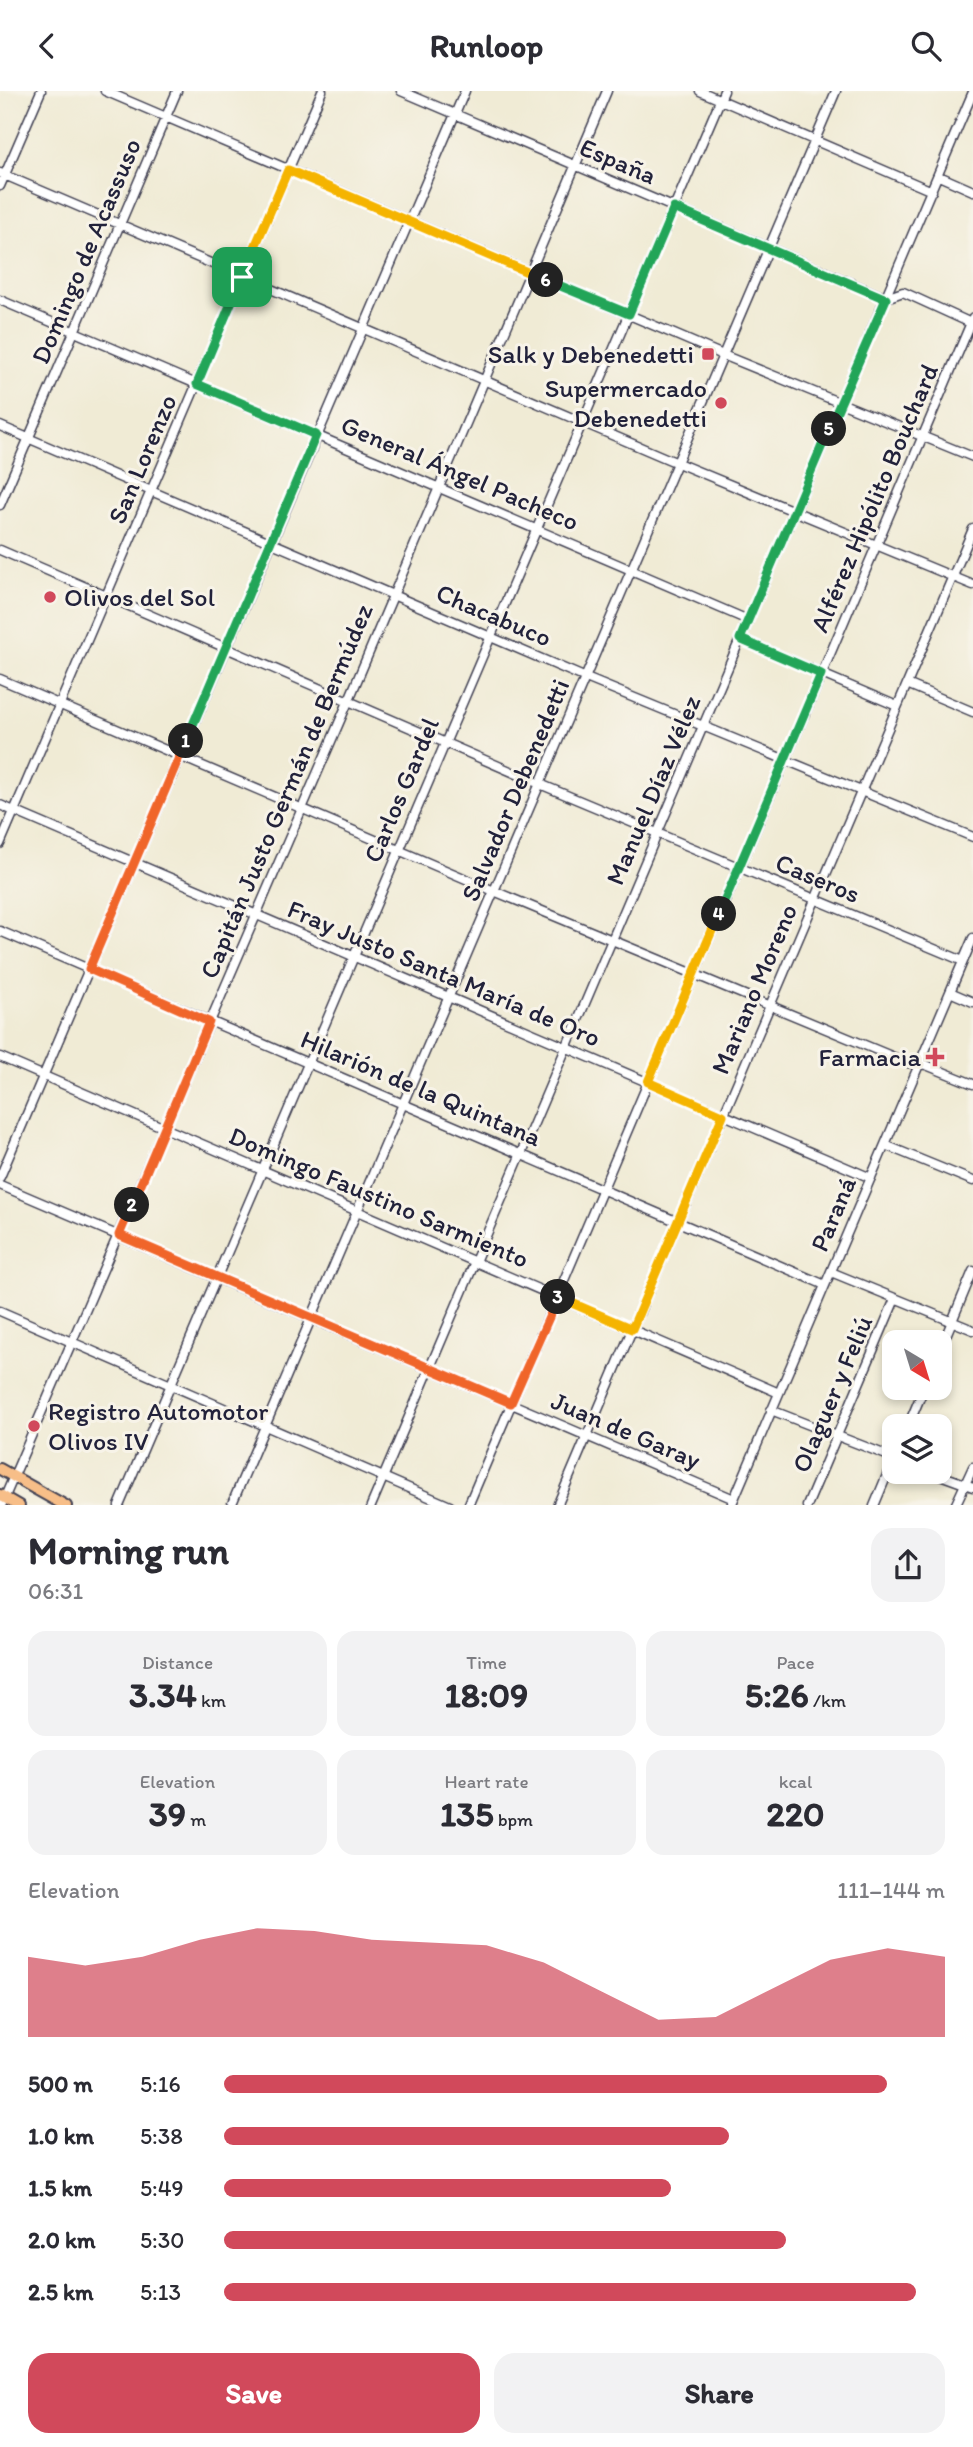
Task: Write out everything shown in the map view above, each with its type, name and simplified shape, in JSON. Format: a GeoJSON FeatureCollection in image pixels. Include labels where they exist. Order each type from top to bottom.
{"type":"FeatureCollection","features":[{"type":"Feature","properties":{"kind":"main road"},"geometry":{"type":"LineString","coordinates":[[0,1469],[64,1505]]}},
{"type":"Feature","properties":{"kind":"street"},"geometry":{"type":"LineString","coordinates":[[0,186],[2,174],[41,91]]}},
{"type":"Feature","properties":{"kind":"street"},"geometry":{"type":"LineString","coordinates":[[105,91],[723,355],[973,457]]}},
{"type":"Feature","properties":{"kind":"street","name":"Domingo de Acassuso"},"geometry":{"type":"LineString","coordinates":[[0,505],[177,91]]}},
{"type":"Feature","properties":{"kind":"street","name":"San Lorenzo"},"geometry":{"type":"LineString","coordinates":[[0,844],[322,91]]}},
{"type":"Feature","properties":{"kind":"street","name":"España"},"geometry":{"type":"LineString","coordinates":[[401,91],[886,299],[903,292],[972,322]]}},
{"type":"Feature","properties":{"kind":"street"},"geometry":{"type":"LineString","coordinates":[[0,1177],[465,91]]}},
{"type":"Feature","properties":{"kind":"street","name":"Capitán Justo Germán de Bermúdez"},"geometry":{"type":"LineString","coordinates":[[2,1499],[15,1477],[73,1343],[607,91]]}},
{"type":"Feature","properties":{"kind":"street"},"geometry":{"type":"LineString","coordinates":[[700,91],[722,95],[814,141],[932,191]]}},
{"type":"Feature","properties":{"kind":"street","name":"Salvador Debenedetti"},"geometry":{"type":"LineString","coordinates":[[232,1505],[836,91]]}},
{"type":"Feature","properties":{"kind":"street","name":"Manuel Díaz Vélez"},"geometry":{"type":"LineString","coordinates":[[371,1505],[973,92]]}},
{"type":"Feature","properties":{"kind":"street","name":"Carlos Gardel"},"geometry":{"type":"LineString","coordinates":[[119,1505],[722,95]]}},
{"type":"Feature","properties":{"kind":"street"},"geometry":{"type":"LineString","coordinates":[[2,174],[582,423],[973,585]]}},
{"type":"Feature","properties":{"kind":"street"},"geometry":{"type":"LineString","coordinates":[[939,176],[973,191]]}},
{"type":"Feature","properties":{"kind":"street","name":"General Ángel Pacheco"},"geometry":{"type":"LineString","coordinates":[[0,300],[748,620]]}},
{"type":"Feature","properties":{"kind":"street","name":"Alférez Hipólito Bouchard"},"geometry":{"type":"LineString","coordinates":[[468,1505],[972,322]]}},
{"type":"Feature","properties":{"kind":"street","name":"Chacabuco"},"geometry":{"type":"LineString","coordinates":[[0,426],[586,678],[973,837]]}},
{"type":"Feature","properties":{"kind":"street","name":"Mariano Moreno"},"geometry":{"type":"LineString","coordinates":[[557,1505],[973,529]]}},
{"type":"Feature","properties":{"kind":"street","name":"Caseros"},"geometry":{"type":"LineString","coordinates":[[0,550],[443,743],[963,961]]}},
{"type":"Feature","properties":{"kind":"street"},"geometry":{"type":"LineString","coordinates":[[740,639],[897,706]]}},
{"type":"Feature","properties":{"kind":"street"},"geometry":{"type":"LineString","coordinates":[[0,679],[770,1006],[908,1063],[919,1064],[973,1084]]}},
{"type":"Feature","properties":{"kind":"street"},"geometry":{"type":"LineString","coordinates":[[907,684],[973,712]]}},
{"type":"Feature","properties":{"kind":"street","name":"Fray Justo Santa María de Oro"},"geometry":{"type":"LineString","coordinates":[[0,805],[871,1178]]}},
{"type":"Feature","properties":{"kind":"street","name":"Hilarión de la Quintana"},"geometry":{"type":"LineString","coordinates":[[0,931],[825,1285]]}},
{"type":"Feature","properties":{"kind":"street","name":"Paraná"},"geometry":{"type":"LineString","coordinates":[[732,1502],[973,938]]}},
{"type":"Feature","properties":{"kind":"street"},"geometry":{"type":"LineString","coordinates":[[950,992],[973,1002]]}},
{"type":"Feature","properties":{"kind":"street","name":"Domingo Faustino Sarmiento"},"geometry":{"type":"LineString","coordinates":[[0,1057],[779,1393]]}},
{"type":"Feature","properties":{"kind":"street"},"geometry":{"type":"LineString","coordinates":[[885,1145],[973,1181]]}},
{"type":"Feature","properties":{"kind":"street","name":"Juan de Garay"},"geometry":{"type":"LineString","coordinates":[[0,1185],[511,1403],[732,1502]]}},
{"type":"Feature","properties":{"kind":"street"},"geometry":{"type":"LineString","coordinates":[[948,1330],[973,1271]]}},
{"type":"Feature","properties":{"kind":"street"},"geometry":{"type":"LineString","coordinates":[[831,1272],[973,1330]]}},
{"type":"Feature","properties":{"kind":"street","name":"Olaguer y Feliú"},"geometry":{"type":"LineString","coordinates":[[807,1505],[895,1299]]}},
{"type":"Feature","properties":{"kind":"street"},"geometry":{"type":"LineString","coordinates":[[0,1311],[448,1505]]}},
{"type":"Feature","properties":{"kind":"street"},"geometry":{"type":"LineString","coordinates":[[771,1410],[882,1454]]}},
{"type":"Feature","properties":{"kind":"street"},"geometry":{"type":"LineString","coordinates":[[956,1505],[969,1485],[973,1467]]}},
{"type":"Feature","properties":{"kind":"street"},"geometry":{"type":"LineString","coordinates":[[952,1479],[969,1485]]}},
{"type":"Feature","properties":{"kind":"street"},"geometry":{"type":"LineString","coordinates":[[874,1505],[883,1484]]}},
{"type":"Feature","properties":{"kind":"place","name":"Salk y Debenedetti"},"geometry":{"type":"Point","coordinates":[708,354]}},
{"type":"Feature","properties":{"kind":"place","name":"Supermercado Debenedetti"},"geometry":{"type":"Point","coordinates":[721,403]}},
{"type":"Feature","properties":{"kind":"place","name":"Olivos del Sol"},"geometry":{"type":"Point","coordinates":[50,597]}},
{"type":"Feature","properties":{"kind":"place","name":"Farmacia"},"geometry":{"type":"Point","coordinates":[935,1057]}},
{"type":"Feature","properties":{"kind":"place","name":"Registro Automotor Olivos IV"},"geometry":{"type":"Point","coordinates":[34,1426]}},
{"type":"Feature","properties":{"kind":"route"},"geometry":{"type":"LineString","coordinates":[[288,170],[629,314],[674,208],[886,299],[740,639],[821,674],[648,1082],[723,1115],[632,1329],[557,1297],[511,1403],[119,1235],[209,1022],[89,969],[316,435],[197,384],[242,277],[288,170]]}}]}
